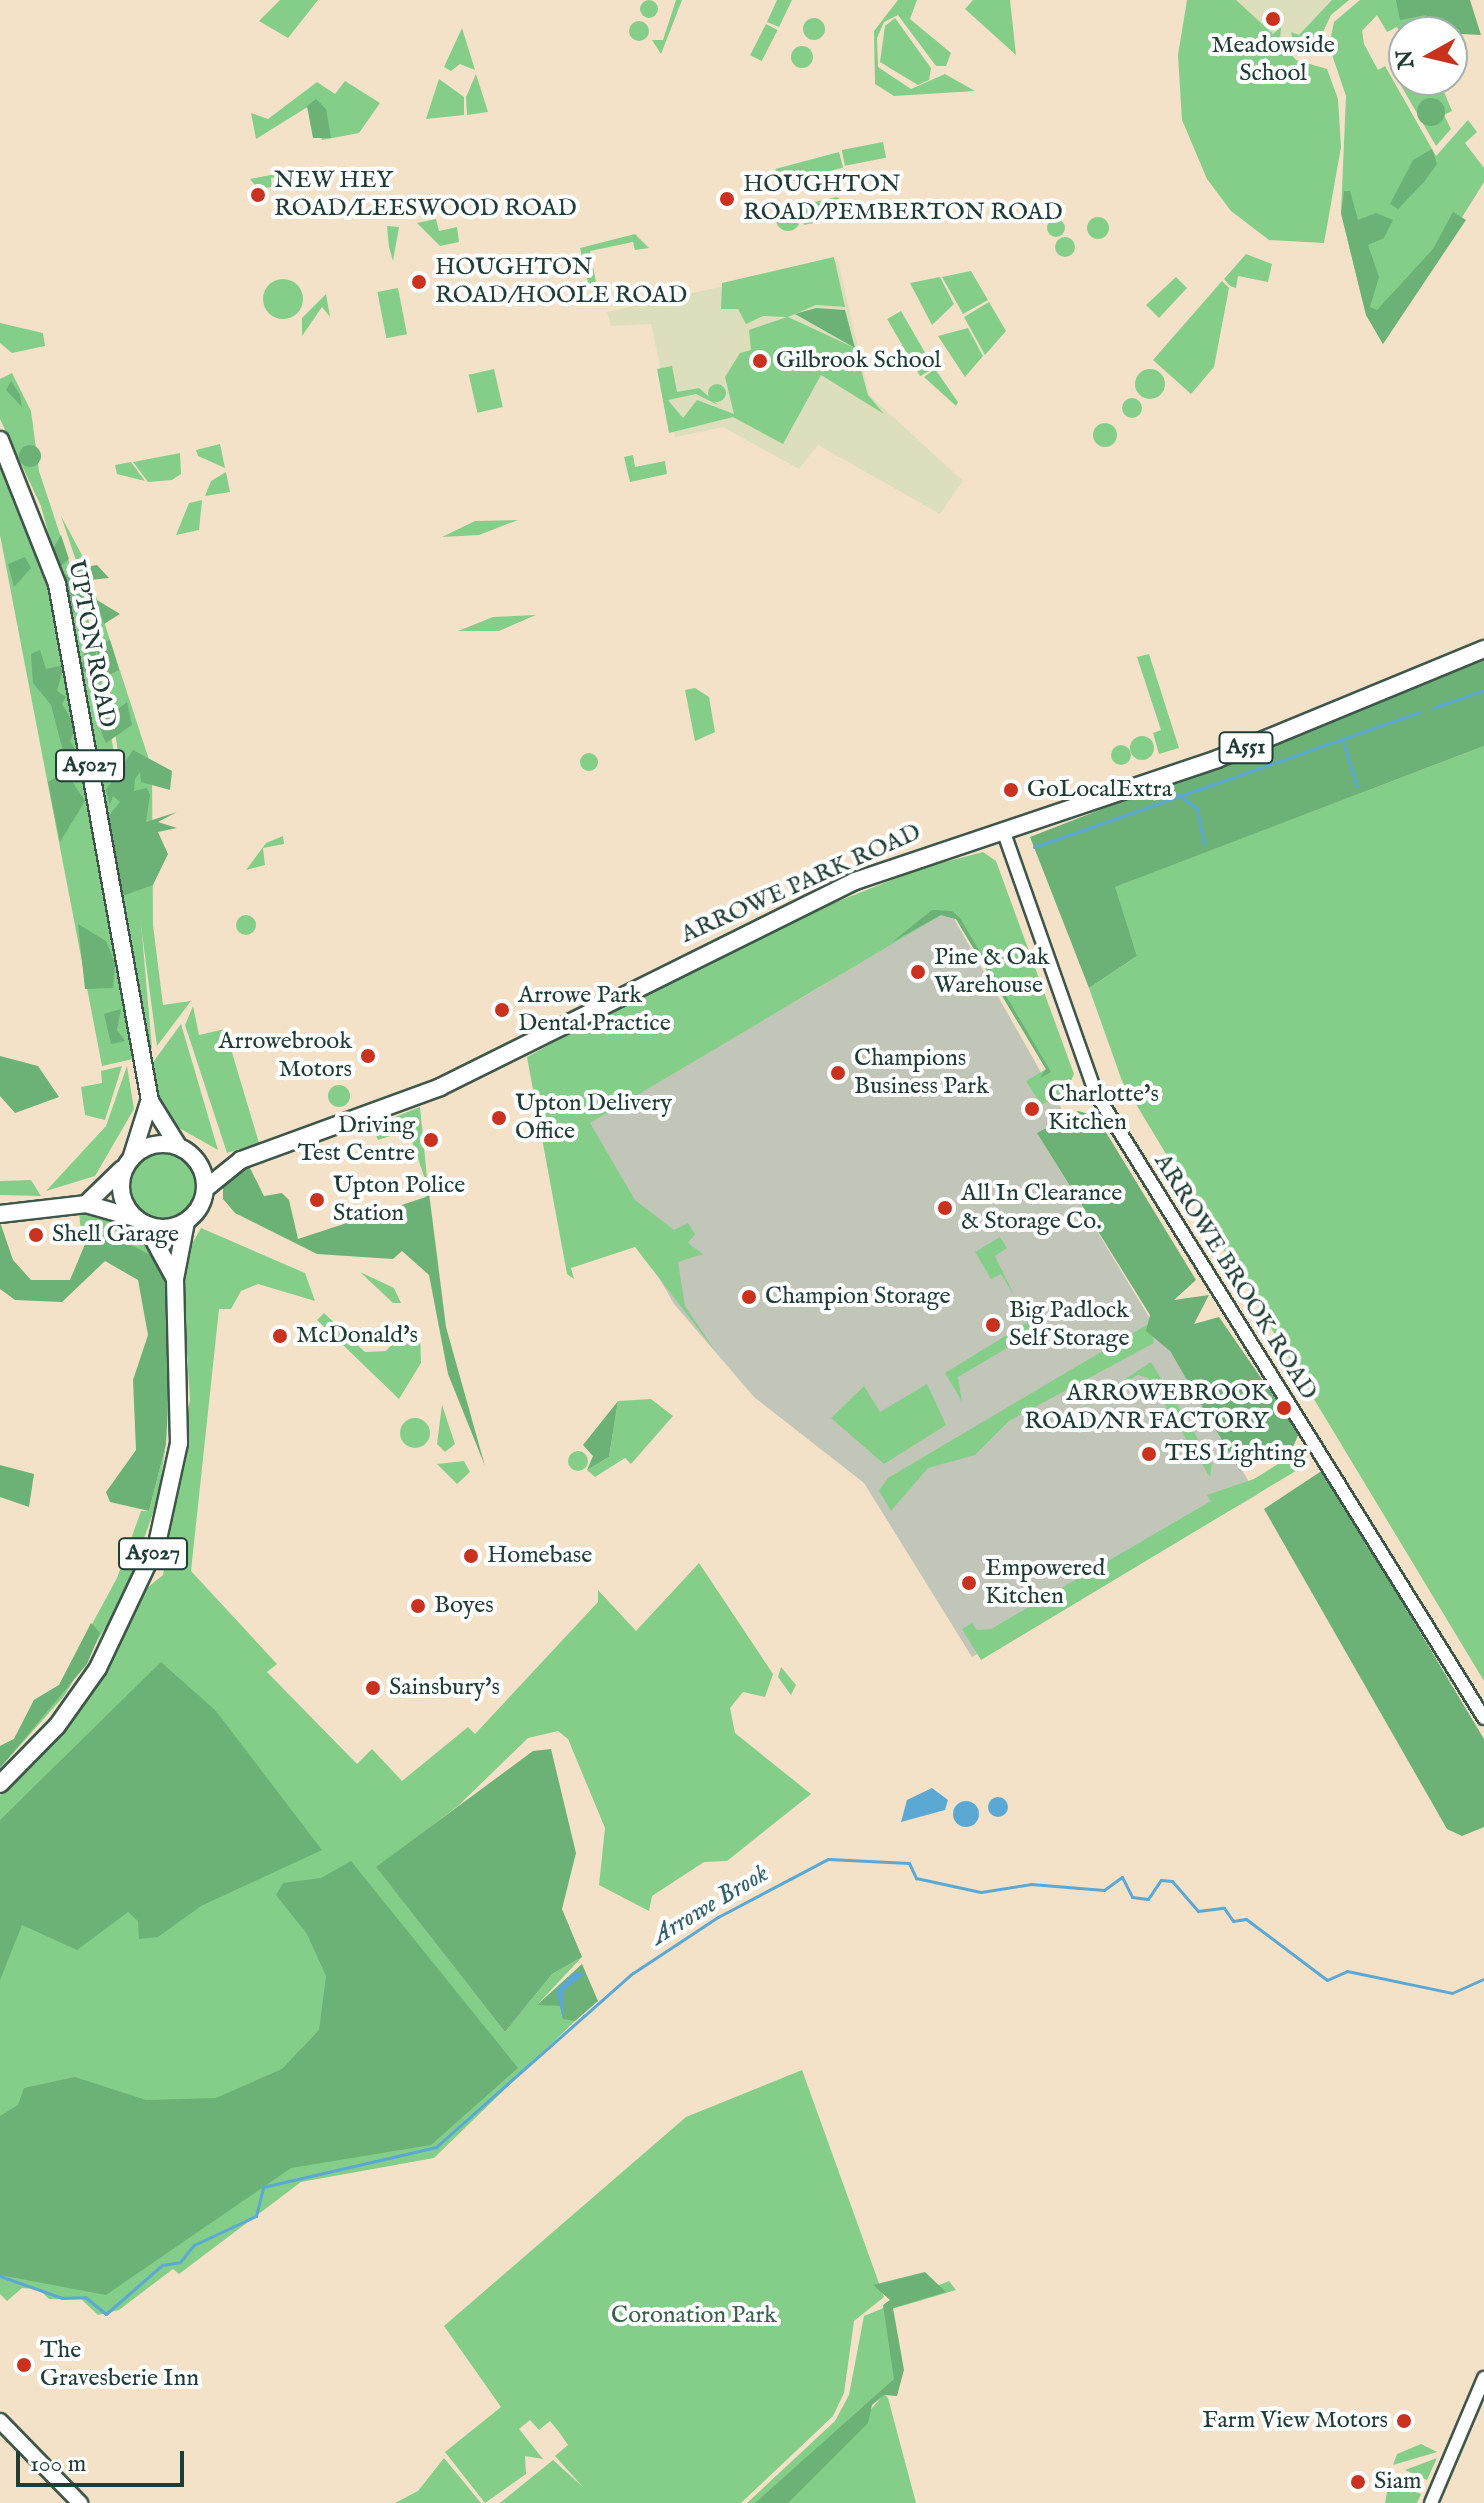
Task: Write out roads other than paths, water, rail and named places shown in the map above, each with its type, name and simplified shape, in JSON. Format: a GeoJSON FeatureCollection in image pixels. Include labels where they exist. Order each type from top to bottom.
{"type":"FeatureCollection","features":[{"type":"Feature","properties":{"kind":"main road","name":"UPTON ROAD"},"geometry":{"type":"LineString","coordinates":[[0,440],[57,584],[150,1101],[184,1149]]}},
{"type":"Feature","properties":{"kind":"main road","name":"ARROWE PARK ROAD"},"geometry":{"type":"LineString","coordinates":[[205,1189],[241,1160],[440,1087],[855,881],[1004,833],[1294,730],[1484,649]]}},
{"type":"Feature","properties":{"kind":"main road","name":"UPTON ROAD"},"geometry":{"type":"LineString","coordinates":[[130,1160],[150,1101]]}},
{"type":"Feature","properties":{"kind":"main road"},"geometry":{"type":"LineString","coordinates":[[0,1214],[86,1204],[140,1221],[186,1222],[205,1189],[184,1149],[152,1145],[130,1160],[86,1204]]}},
{"type":"Feature","properties":{"kind":"main road","name":"ARROWE PARK ROAD"},"geometry":{"type":"LineString","coordinates":[[184,1149],[241,1160]]}},
{"type":"Feature","properties":{"kind":"main road"},"geometry":{"type":"LineString","coordinates":[[130,1160],[121,1185],[140,1221]]}},
{"type":"Feature","properties":{"kind":"main road","name":"A5027"},"geometry":{"type":"LineString","coordinates":[[140,1221],[175,1279]]}},
{"type":"Feature","properties":{"kind":"main road","name":"A5027"},"geometry":{"type":"LineString","coordinates":[[0,1784],[57,1726],[98,1668],[157,1544],[180,1421],[175,1279],[186,1222]]}},
{"type":"Feature","properties":{"kind":"main road"},"geometry":{"type":"LineString","coordinates":[[0,2421],[80,2503]]}},
{"type":"Feature","properties":{"kind":"street","name":"ARROWE BROOK ROAD"},"geometry":{"type":"LineString","coordinates":[[1004,833],[1095,1092],[1484,1718]]}},
{"type":"Feature","properties":{"kind":"street"},"geometry":{"type":"LineString","coordinates":[[1431,2503],[1484,2378]]}},
{"type":"Feature","properties":{"kind":"water"},"geometry":{"type":"Polygon","coordinates":[[[932,1788],[948,1800],[945,1810],[901,1822],[907,1800],[932,1788]]]}},
{"type":"Feature","properties":{"kind":"water"},"geometry":{"type":"Polygon","coordinates":[[[998,1797],[1005,1800],[1008,1807],[1005,1814],[998,1817],[991,1814],[988,1807],[991,1800],[998,1797]]]}},
{"type":"Feature","properties":{"kind":"water"},"geometry":{"type":"Polygon","coordinates":[[[966,1801],[975,1805],[979,1814],[975,1823],[966,1827],[957,1823],[953,1814],[957,1805],[966,1801]]]}},
{"type":"Feature","properties":{"kind":"water"},"geometry":{"type":"Polygon","coordinates":[[[575,1972],[585,1974],[563,1991],[563,2019],[556,1990],[575,1972]]]}},
{"type":"Feature","properties":{"kind":"waterway"},"geometry":{"type":"LineString","coordinates":[[1433,708],[1484,690]]}},
{"type":"Feature","properties":{"kind":"waterway"},"geometry":{"type":"LineString","coordinates":[[1034,847],[1419,712]]}},
{"type":"Feature","properties":{"kind":"waterway"},"geometry":{"type":"LineString","coordinates":[[1342,739],[1357,787]]}},
{"type":"Feature","properties":{"kind":"waterway"},"geometry":{"type":"LineString","coordinates":[[1178,794],[1197,809],[1204,844]]}},
{"type":"Feature","properties":{"kind":"waterway","name":"Arrowe Brook"},"geometry":{"type":"LineString","coordinates":[[0,2276],[62,2298],[85,2297],[106,2314],[162,2265],[180,2262],[194,2245],[256,2216],[263,2187],[436,2147],[633,1973],[718,1917],[828,1859],[909,1863],[916,1878],[981,1892],[1031,1884],[1104,1890],[1122,1877],[1132,1897],[1148,1899],[1161,1880],[1172,1881],[1198,1911],[1224,1908],[1233,1921],[1246,1919],[1327,1980],[1347,1971],[1452,1993],[1484,1979]]}},
{"type":"Feature","properties":{"kind":"place","name":"Meadowside School"},"geometry":{"type":"Point","coordinates":[1273,19]}},
{"type":"Feature","properties":{"kind":"place","name":"NEW HEY ROAD/LEESWOOD ROAD"},"geometry":{"type":"Point","coordinates":[258,195]}},
{"type":"Feature","properties":{"kind":"place","name":"HOUGHTON ROAD/PEMBERTON ROAD"},"geometry":{"type":"Point","coordinates":[727,199]}},
{"type":"Feature","properties":{"kind":"place","name":"HOUGHTON ROAD/HOOLE ROAD"},"geometry":{"type":"Point","coordinates":[419,282]}},
{"type":"Feature","properties":{"kind":"place","name":"Gilbrook School"},"geometry":{"type":"Point","coordinates":[760,361]}},
{"type":"Feature","properties":{"kind":"place","name":"GoLocalExtra"},"geometry":{"type":"Point","coordinates":[1011,790]}},
{"type":"Feature","properties":{"kind":"place","name":"Pine & Oak Warehouse"},"geometry":{"type":"Point","coordinates":[918,972]}},
{"type":"Feature","properties":{"kind":"place","name":"Arrowe Park Dental Practice"},"geometry":{"type":"Point","coordinates":[502,1010]}},
{"type":"Feature","properties":{"kind":"place","name":"Arrowebrook Motors"},"geometry":{"type":"Point","coordinates":[368,1056]}},
{"type":"Feature","properties":{"kind":"place","name":"Champions Business Park"},"geometry":{"type":"Point","coordinates":[838,1073]}},
{"type":"Feature","properties":{"kind":"place","name":"Charlotte's Kitchen"},"geometry":{"type":"Point","coordinates":[1032,1109]}},
{"type":"Feature","properties":{"kind":"place","name":"Upton Delivery Office"},"geometry":{"type":"Point","coordinates":[499,1118]}},
{"type":"Feature","properties":{"kind":"place","name":"Driving Test Centre"},"geometry":{"type":"Point","coordinates":[431,1140]}},
{"type":"Feature","properties":{"kind":"place","name":"Upton Police Station"},"geometry":{"type":"Point","coordinates":[317,1200]}},
{"type":"Feature","properties":{"kind":"place","name":"All In Clearance & Storage Co."},"geometry":{"type":"Point","coordinates":[945,1208]}},
{"type":"Feature","properties":{"kind":"place","name":"Shell Garage"},"geometry":{"type":"Point","coordinates":[36,1235]}},
{"type":"Feature","properties":{"kind":"place","name":"Champion Storage"},"geometry":{"type":"Point","coordinates":[749,1297]}},
{"type":"Feature","properties":{"kind":"place","name":"Big Padlock Self Storage"},"geometry":{"type":"Point","coordinates":[993,1325]}},
{"type":"Feature","properties":{"kind":"place","name":"McDonald's"},"geometry":{"type":"Point","coordinates":[280,1336]}},
{"type":"Feature","properties":{"kind":"place","name":"ARROWEBROOK ROAD/NR FACTORY"},"geometry":{"type":"Point","coordinates":[1284,1408]}},
{"type":"Feature","properties":{"kind":"place","name":"TES Lighting"},"geometry":{"type":"Point","coordinates":[1149,1454]}},
{"type":"Feature","properties":{"kind":"place","name":"Homebase"},"geometry":{"type":"Point","coordinates":[471,1556]}},
{"type":"Feature","properties":{"kind":"place","name":"Empowered Kitchen"},"geometry":{"type":"Point","coordinates":[969,1583]}},
{"type":"Feature","properties":{"kind":"place","name":"Boyes"},"geometry":{"type":"Point","coordinates":[418,1606]}},
{"type":"Feature","properties":{"kind":"place","name":"Sainsbury's"},"geometry":{"type":"Point","coordinates":[373,1688]}},
{"type":"Feature","properties":{"kind":"place","name":"The Gravesberie Inn"},"geometry":{"type":"Point","coordinates":[24,2365]}},
{"type":"Feature","properties":{"kind":"place","name":"Farm View Motors"},"geometry":{"type":"Point","coordinates":[1404,2421]}},
{"type":"Feature","properties":{"kind":"place","name":"Siam"},"geometry":{"type":"Point","coordinates":[1358,2482]}},
{"type":"Feature","properties":{"kind":"park label","name":"Coronation Park"},"geometry":{"type":"Point","coordinates":[694,2316]}}]}
